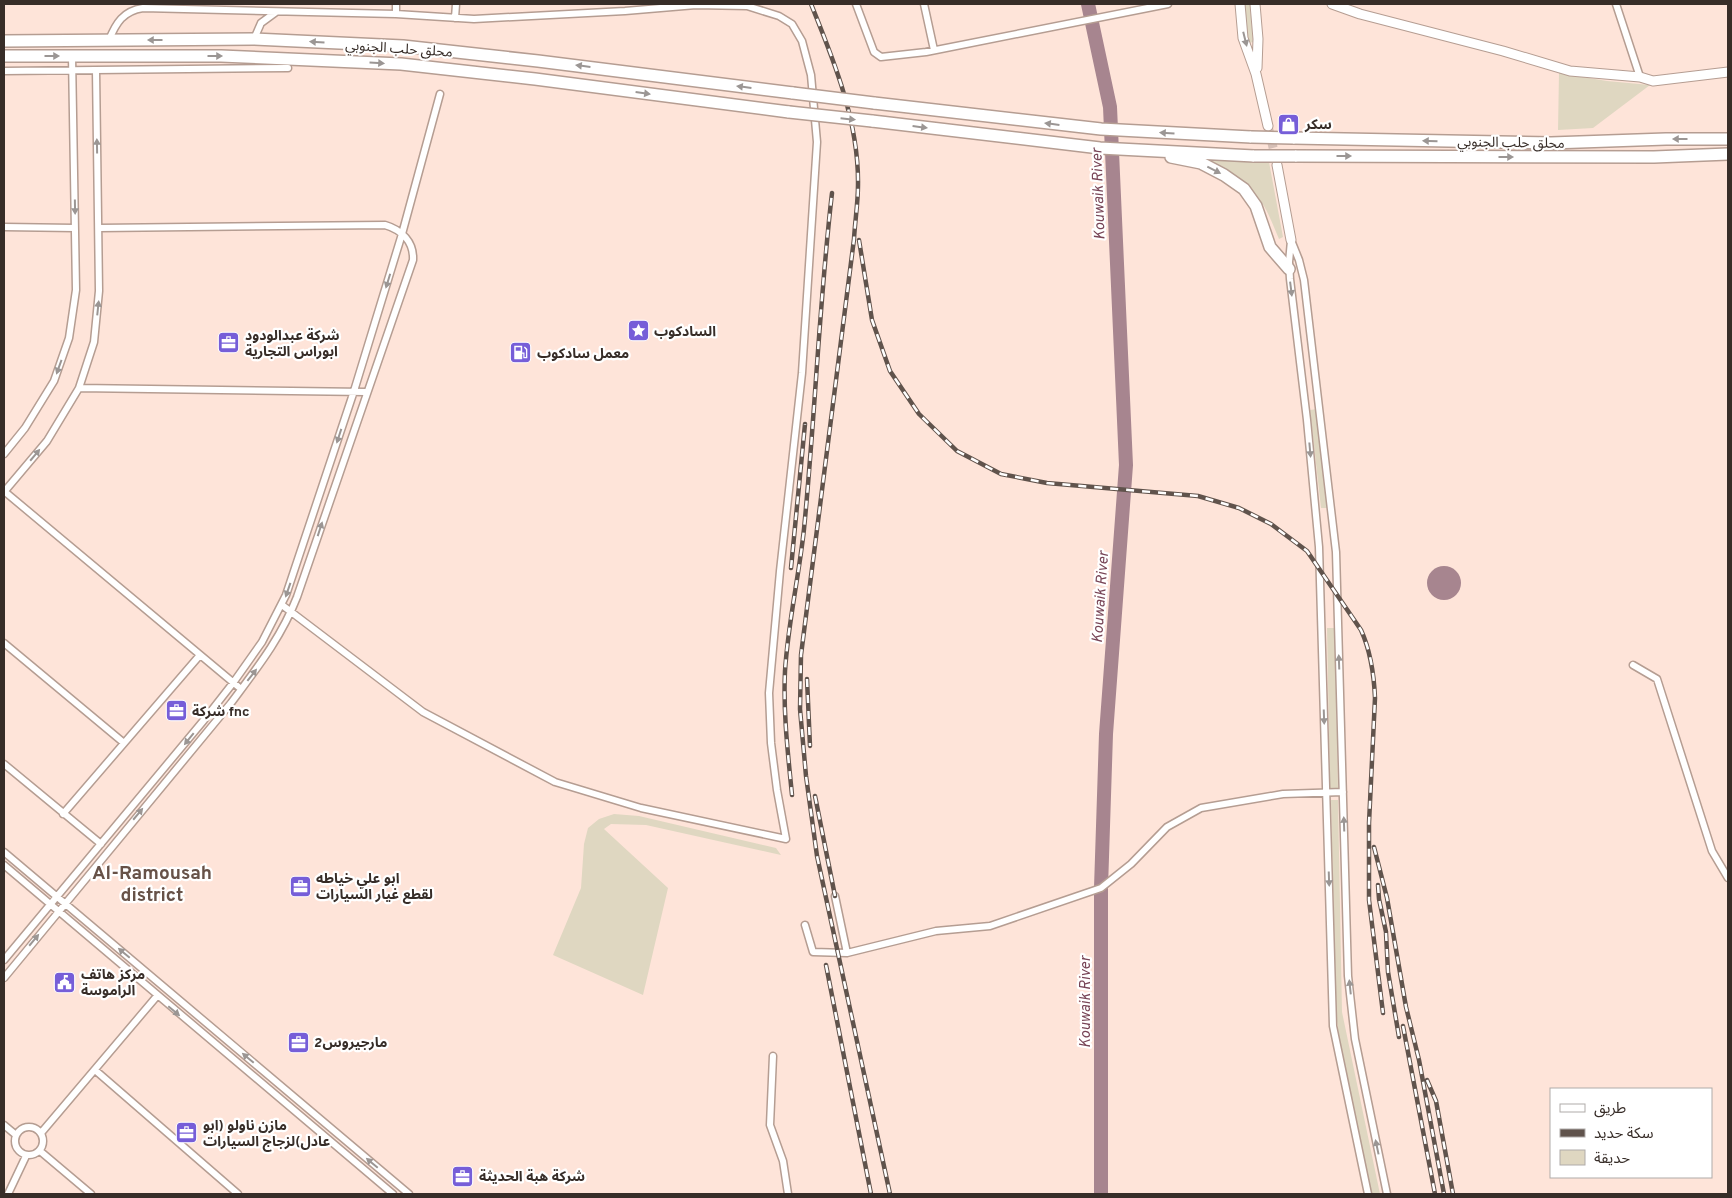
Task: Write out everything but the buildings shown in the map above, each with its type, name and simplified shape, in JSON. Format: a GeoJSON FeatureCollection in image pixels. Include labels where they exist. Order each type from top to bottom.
{"type":"FeatureCollection","features":[{"type":"Feature","properties":{"kind":"highway","name":"محلق حلب الجنوبي"},"geometry":{"type":"LineString","coordinates":[[4,41],[254,39],[403,46],[874,103],[1134,132],[1251,137],[1548,143],[1728,139]]}},
{"type":"Feature","properties":{"kind":"highway"},"geometry":{"type":"LineString","coordinates":[[4,56],[221,56],[401,64],[535,78],[789,112],[1100,148],[1133,150],[1201,163],[1224,175],[1244,189],[1256,206],[1270,247],[1289,269]]}},
{"type":"Feature","properties":{"kind":"highway","name":"محلق حلب الجنوبي"},"geometry":{"type":"LineString","coordinates":[[1133,150],[1254,156],[1654,157],[1728,154]]}},
{"type":"Feature","properties":{"kind":"main road"},"geometry":{"type":"LineString","coordinates":[[1240,4],[1243,38],[1256,74],[1268,126]]}},
{"type":"Feature","properties":{"kind":"main road"},"geometry":{"type":"LineString","coordinates":[[1255,4],[1258,40],[1256,74]]}},
{"type":"Feature","properties":{"kind":"main road"},"geometry":{"type":"LineString","coordinates":[[1332,4],[1360,14],[1570,70],[1640,77],[1653,81],[1728,72]]}},
{"type":"Feature","properties":{"kind":"main road"},"geometry":{"type":"LineString","coordinates":[[1277,165],[1291,240]]}},
{"type":"Feature","properties":{"kind":"street"},"geometry":{"type":"LineString","coordinates":[[396,4],[396,14]]}},
{"type":"Feature","properties":{"kind":"street"},"geometry":{"type":"LineString","coordinates":[[455,18],[456,4]]}},
{"type":"Feature","properties":{"kind":"street"},"geometry":{"type":"LineString","coordinates":[[856,4],[874,52],[880,57],[934,50],[1168,4]]}},
{"type":"Feature","properties":{"kind":"street"},"geometry":{"type":"LineString","coordinates":[[924,4],[934,50]]}},
{"type":"Feature","properties":{"kind":"street"},"geometry":{"type":"LineString","coordinates":[[1616,4],[1640,77]]}},
{"type":"Feature","properties":{"kind":"street"},"geometry":{"type":"LineString","coordinates":[[108,40],[120,18],[134,10],[396,14],[474,19],[696,6],[747,6],[779,16],[792,24],[802,41],[811,75],[817,142],[802,373],[780,571],[769,693],[771,743],[786,839],[641,808],[555,782],[423,712],[282,605]]}},
{"type":"Feature","properties":{"kind":"street"},"geometry":{"type":"LineString","coordinates":[[254,39],[261,24],[276,12]]}},
{"type":"Feature","properties":{"kind":"street"},"geometry":{"type":"LineString","coordinates":[[4,454],[25,428],[54,381],[69,338],[76,290],[72,56]]}},
{"type":"Feature","properties":{"kind":"street"},"geometry":{"type":"LineString","coordinates":[[4,71],[288,68]]}},
{"type":"Feature","properties":{"kind":"street"},"geometry":{"type":"LineString","coordinates":[[96,70],[99,291],[94,342],[79,388],[47,441],[4,491],[241,689]]}},
{"type":"Feature","properties":{"kind":"street"},"geometry":{"type":"LineString","coordinates":[[4,960],[234,683],[262,642],[282,605],[354,391],[402,234],[440,94]]}},
{"type":"Feature","properties":{"kind":"street"},"geometry":{"type":"LineString","coordinates":[[4,978],[267,656],[292,611],[412,260],[412,246],[402,234],[392,227],[376,224],[99,228]]}},
{"type":"Feature","properties":{"kind":"street"},"geometry":{"type":"LineString","coordinates":[[4,227],[75,228]]}},
{"type":"Feature","properties":{"kind":"street"},"geometry":{"type":"LineString","coordinates":[[1291,240],[1289,269],[1307,420],[1319,547],[1333,1026],[1368,1194]]}},
{"type":"Feature","properties":{"kind":"street"},"geometry":{"type":"LineString","coordinates":[[1291,240],[1304,280],[1336,552],[1348,976],[1355,1039],[1387,1194]]}},
{"type":"Feature","properties":{"kind":"street"},"geometry":{"type":"LineString","coordinates":[[79,388],[366,392]]}},
{"type":"Feature","properties":{"kind":"street"},"geometry":{"type":"LineString","coordinates":[[322,488],[332,491]]}},
{"type":"Feature","properties":{"kind":"street"},"geometry":{"type":"LineString","coordinates":[[4,643],[124,744]]}},
{"type":"Feature","properties":{"kind":"street"},"geometry":{"type":"LineString","coordinates":[[63,814],[200,655]]}},
{"type":"Feature","properties":{"kind":"street"},"geometry":{"type":"LineString","coordinates":[[1633,665],[1657,680],[1712,851],[1728,878]]}},
{"type":"Feature","properties":{"kind":"street"},"geometry":{"type":"LineString","coordinates":[[4,764],[101,844]]}},
{"type":"Feature","properties":{"kind":"street"},"geometry":{"type":"LineString","coordinates":[[805,925],[813,952],[847,953],[936,930],[990,926],[1101,888],[1131,864],[1167,827],[1201,808],[1283,794],[1343,792]]}},
{"type":"Feature","properties":{"kind":"street"},"geometry":{"type":"LineString","coordinates":[[4,852],[409,1194]]}},
{"type":"Feature","properties":{"kind":"street"},"geometry":{"type":"LineString","coordinates":[[4,865],[393,1194]]}},
{"type":"Feature","properties":{"kind":"street"},"geometry":{"type":"LineString","coordinates":[[835,896],[847,953]]}},
{"type":"Feature","properties":{"kind":"street"},"geometry":{"type":"LineString","coordinates":[[41,1132],[157,996]]}},
{"type":"Feature","properties":{"kind":"street"},"geometry":{"type":"LineString","coordinates":[[773,1056],[770,1125],[783,1161],[788,1194]]}},
{"type":"Feature","properties":{"kind":"street"},"geometry":{"type":"LineString","coordinates":[[94,1070],[238,1194]]}},
{"type":"Feature","properties":{"kind":"street"},"geometry":{"type":"LineString","coordinates":[[4,1125],[16,1135]]}},
{"type":"Feature","properties":{"kind":"street"},"geometry":{"type":"LineString","coordinates":[[33,1127],[41,1132],[44,1142],[40,1150],[32,1156],[26,1156],[19,1152],[16,1148],[15,1139],[16,1135],[23,1128],[33,1127]]}},
{"type":"Feature","properties":{"kind":"street"},"geometry":{"type":"LineString","coordinates":[[40,1150],[91,1194]]}},
{"type":"Feature","properties":{"kind":"street"},"geometry":{"type":"LineString","coordinates":[[8,1194],[26,1156]]}},
{"type":"Feature","properties":{"kind":"green space"},"geometry":{"type":"Polygon","coordinates":[[[1244,4],[1250,4],[1253,42],[1249,43],[1244,4]]]}},
{"type":"Feature","properties":{"kind":"green space"},"geometry":{"type":"Polygon","coordinates":[[[1559,73],[1607,81],[1650,85],[1593,128],[1558,130],[1559,73]]]}},
{"type":"Feature","properties":{"kind":"green space"},"geometry":{"type":"Polygon","coordinates":[[[1203,158],[1269,162],[1283,237],[1279,239],[1264,206],[1251,190],[1236,178],[1203,158]]]}},
{"type":"Feature","properties":{"kind":"green space"},"geometry":{"type":"Polygon","coordinates":[[[1317,409],[1328,508],[1321,508],[1310,410],[1317,409]]]}},
{"type":"Feature","properties":{"kind":"green space"},"geometry":{"type":"Polygon","coordinates":[[[1327,628],[1335,628],[1338,789],[1330,789],[1327,628]]]}},
{"type":"Feature","properties":{"kind":"green space"},"geometry":{"type":"Polygon","coordinates":[[[1331,800],[1338,800],[1342,1012],[1380,1194],[1371,1194],[1339,1037],[1336,1013],[1331,800]]]}},
{"type":"Feature","properties":{"kind":"green space"},"geometry":{"type":"Polygon","coordinates":[[[614,814],[639,816],[776,848],[781,855],[646,825],[611,824],[604,829],[668,888],[643,995],[553,955],[581,888],[584,844],[588,828],[599,819],[614,814]]]}},
{"type":"Feature","properties":{"kind":"shaded area"},"geometry":{"type":"Polygon","coordinates":[[[1444,566],[1456,571],[1461,583],[1456,595],[1444,600],[1432,595],[1427,583],[1432,571],[1444,566]]]}},
{"type":"Feature","properties":{"kind":"waterway","name":"Kouwaik River"},"geometry":{"type":"LineString","coordinates":[[1088,4],[1110,107],[1126,465],[1106,734],[1101,888],[1101,1194]]}},
{"type":"Feature","properties":{"kind":"tunnel"},"geometry":{"type":"LineString","coordinates":[[1268,126],[1276,160]]}},
{"type":"Feature","properties":{"kind":"railway"},"geometry":{"type":"LineString","coordinates":[[811,4],[844,92],[850,115],[857,161],[858,198],[801,655],[800,709],[806,776],[817,856],[890,1194]]}},
{"type":"Feature","properties":{"kind":"railway"},"geometry":{"type":"LineString","coordinates":[[792,795],[785,718],[785,671],[804,529],[832,193]]}},
{"type":"Feature","properties":{"kind":"railway"},"geometry":{"type":"LineString","coordinates":[[859,240],[872,320],[890,371],[919,414],[957,451],[1001,474],[1047,483],[1198,496],[1239,508],[1271,524],[1307,551],[1361,630],[1370,655],[1375,689],[1369,823],[1369,900],[1383,1013]]}},
{"type":"Feature","properties":{"kind":"railway"},"geometry":{"type":"LineString","coordinates":[[791,568],[805,424]]}},
{"type":"Feature","properties":{"kind":"railway"},"geometry":{"type":"LineString","coordinates":[[807,679],[810,746]]}},
{"type":"Feature","properties":{"kind":"railway"},"geometry":{"type":"LineString","coordinates":[[815,796],[835,896]]}},
{"type":"Feature","properties":{"kind":"railway"},"geometry":{"type":"LineString","coordinates":[[1374,847],[1387,898],[1406,1007],[1419,1060],[1444,1194]]}},
{"type":"Feature","properties":{"kind":"railway"},"geometry":{"type":"LineString","coordinates":[[1378,885],[1386,932]]}},
{"type":"Feature","properties":{"kind":"railway"},"geometry":{"type":"LineString","coordinates":[[1386,933],[1388,972],[1399,1037]]}},
{"type":"Feature","properties":{"kind":"railway"},"geometry":{"type":"LineString","coordinates":[[826,965],[871,1194]]}},
{"type":"Feature","properties":{"kind":"railway"},"geometry":{"type":"LineString","coordinates":[[1403,1026],[1435,1194]]}},
{"type":"Feature","properties":{"kind":"railway"},"geometry":{"type":"LineString","coordinates":[[1427,1080],[1436,1101],[1453,1194]]}},
{"type":"Feature","properties":{"kind":"place","name":"سكر"},"geometry":{"type":"Point","coordinates":[1289,124]}},
{"type":"Feature","properties":{"kind":"place","name":"السادكوب"},"geometry":{"type":"Point","coordinates":[638,331]}},
{"type":"Feature","properties":{"kind":"place","name":"شركة عبدالودود ابوراس التجارية"},"geometry":{"type":"Point","coordinates":[229,343]}},
{"type":"Feature","properties":{"kind":"place","name":"معمل سادكوب"},"geometry":{"type":"Point","coordinates":[521,353]}},
{"type":"Feature","properties":{"kind":"place","name":"شركة fnc"},"geometry":{"type":"Point","coordinates":[176,711]}},
{"type":"Feature","properties":{"kind":"place","name":"ابو علي خياطه لقطع غيار السيارات"},"geometry":{"type":"Point","coordinates":[300,886]}},
{"type":"Feature","properties":{"kind":"place","name":"مركز هاتف الراموسة"},"geometry":{"type":"Point","coordinates":[65,982]}},
{"type":"Feature","properties":{"kind":"place","name":"مارجيروس2"},"geometry":{"type":"Point","coordinates":[298,1042]}},
{"type":"Feature","properties":{"kind":"place","name":"مازن ناولو (ابو عادل)لزجاج السيارات"},"geometry":{"type":"Point","coordinates":[187,1133]}},
{"type":"Feature","properties":{"kind":"place","name":"شركة هبة الحديثة"},"geometry":{"type":"Point","coordinates":[463,1176]}},
{"type":"Feature","properties":{"kind":"district","name":"Al-Ramousah district"},"geometry":{"type":"Point","coordinates":[152,883]}}]}
